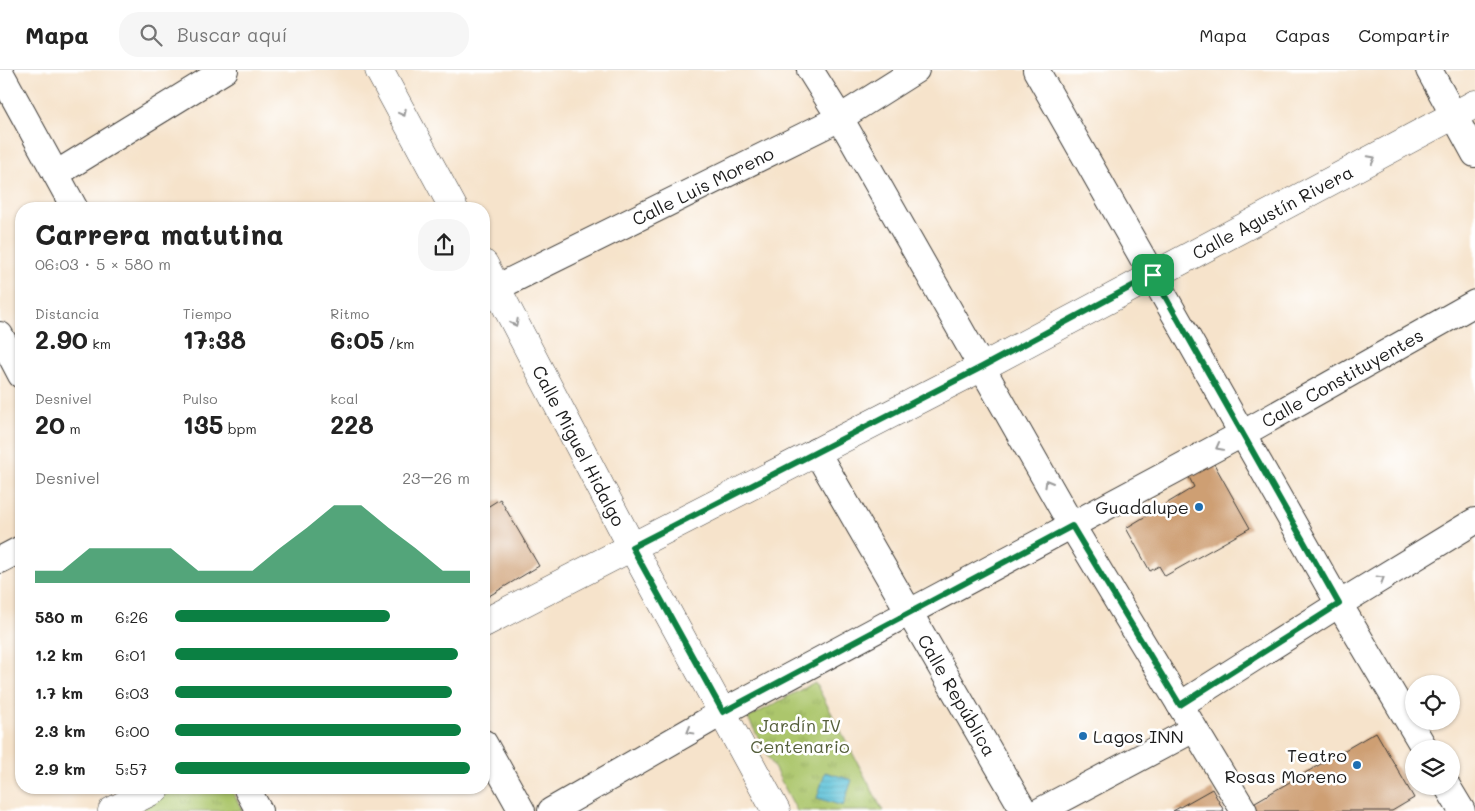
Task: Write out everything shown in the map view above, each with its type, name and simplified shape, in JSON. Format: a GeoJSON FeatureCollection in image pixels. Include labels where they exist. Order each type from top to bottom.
{"type":"FeatureCollection","features":[{"type":"Feature","properties":{"kind":"main road"},"geometry":{"type":"LineString","coordinates":[[380,70],[450,202]]}},
{"type":"Feature","properties":{"kind":"main road","name":"Calle Agustín Rivera"},"geometry":{"type":"LineString","coordinates":[[490,620],[982,367],[1464,110]]}},
{"type":"Feature","properties":{"kind":"main road","name":"Calle Miguel Hidalgo"},"geometry":{"type":"LineString","coordinates":[[490,286],[776,811]]}},
{"type":"Feature","properties":{"kind":"main road"},"geometry":{"type":"LineString","coordinates":[[112,811],[146,794]]}},
{"type":"Feature","properties":{"kind":"street"},"geometry":{"type":"LineString","coordinates":[[56,174],[226,70]]}},
{"type":"Feature","properties":{"kind":"street"},"geometry":{"type":"LineString","coordinates":[[810,70],[840,118],[1072,526],[1244,811]]}},
{"type":"Feature","properties":{"kind":"street","name":"Calle Luis Moreno"},"geometry":{"type":"LineString","coordinates":[[490,281],[840,118],[916,70]]}},
{"type":"Feature","properties":{"kind":"street"},"geometry":{"type":"LineString","coordinates":[[1036,70],[1339,604],[1420,740]]}},
{"type":"Feature","properties":{"kind":"street"},"geometry":{"type":"LineString","coordinates":[[1429,70],[1464,110],[1475,154]]}},
{"type":"Feature","properties":{"kind":"street"},"geometry":{"type":"LineString","coordinates":[[0,72],[71,202]]}},
{"type":"Feature","properties":{"kind":"street","name":"Calle Constituyentes"},"geometry":{"type":"LineString","coordinates":[[551,811],[723,712],[1242,434],[1475,303]]}},
{"type":"Feature","properties":{"kind":"street"},"geometry":{"type":"LineString","coordinates":[[0,336],[15,364]]}},
{"type":"Feature","properties":{"kind":"street","name":"Calle República"},"geometry":{"type":"LineString","coordinates":[[816,451],[1024,811]]}},
{"type":"Feature","properties":{"kind":"street"},"geometry":{"type":"LineString","coordinates":[[1180,705],[1339,604],[1475,521]]}},
{"type":"Feature","properties":{"kind":"street"},"geometry":{"type":"LineString","coordinates":[[0,560],[15,552]]}},
{"type":"Feature","properties":{"kind":"street"},"geometry":{"type":"LineString","coordinates":[[1040,811],[1194,729]]}},
{"type":"Feature","properties":{"kind":"street"},"geometry":{"type":"LineString","coordinates":[[490,754],[522,811]]}},
{"type":"Feature","properties":{"kind":"street"},"geometry":{"type":"LineString","coordinates":[[250,794],[259,811]]}},
{"type":"Feature","properties":{"kind":"street"},"geometry":{"type":"LineString","coordinates":[[1452,795],[1462,811]]}},
{"type":"Feature","properties":{"kind":"green space","name":"Jardín IV Centenario"},"geometry":{"type":"Polygon","coordinates":[[[815,682],[883,811],[797,811],[748,718],[815,682]]]}},
{"type":"Feature","properties":{"kind":"green space"},"geometry":{"type":"Polygon","coordinates":[[[167,794],[234,794],[243,811],[136,811],[167,794]]]}},
{"type":"Feature","properties":{"kind":"water"},"geometry":{"type":"Polygon","coordinates":[[[825,772],[852,780],[843,806],[817,798],[825,772]]]}},
{"type":"Feature","properties":{"kind":"building","name":"Guadalupe"},"geometry":{"type":"Polygon","coordinates":[[[1213,462],[1250,528],[1165,576],[1159,566],[1150,571],[1126,528],[1194,487],[1189,477],[1213,462]]]}},
{"type":"Feature","properties":{"kind":"building"},"geometry":{"type":"Polygon","coordinates":[[[500,499],[539,566],[490,595],[490,505],[500,499]]]}},
{"type":"Feature","properties":{"kind":"building","name":"Teatro Rosas Moreno"},"geometry":{"type":"Polygon","coordinates":[[[1376,732],[1405,782],[1405,795],[1412,795],[1414,798],[1392,811],[1254,811],[1250,805],[1376,732]]]}},
{"type":"Feature","properties":{"kind":"building"},"geometry":{"type":"Polygon","coordinates":[[[1212,789],[1224,811],[1173,811],[1212,789]]]}},
{"type":"Feature","properties":{"kind":"place","name":"Guadalupe"},"geometry":{"type":"Point","coordinates":[1199,507]}},
{"type":"Feature","properties":{"kind":"place","name":"Lagos INN"},"geometry":{"type":"Point","coordinates":[1083,736]}},
{"type":"Feature","properties":{"kind":"place","name":"Teatro Rosas Moreno"},"geometry":{"type":"Point","coordinates":[1357,765]}},
{"type":"Feature","properties":{"kind":"route"},"geometry":{"type":"LineString","coordinates":[[1153,275],[1339,604],[1180,705],[1072,526],[723,712],[632,547],[982,367],[1153,275]]}}]}
